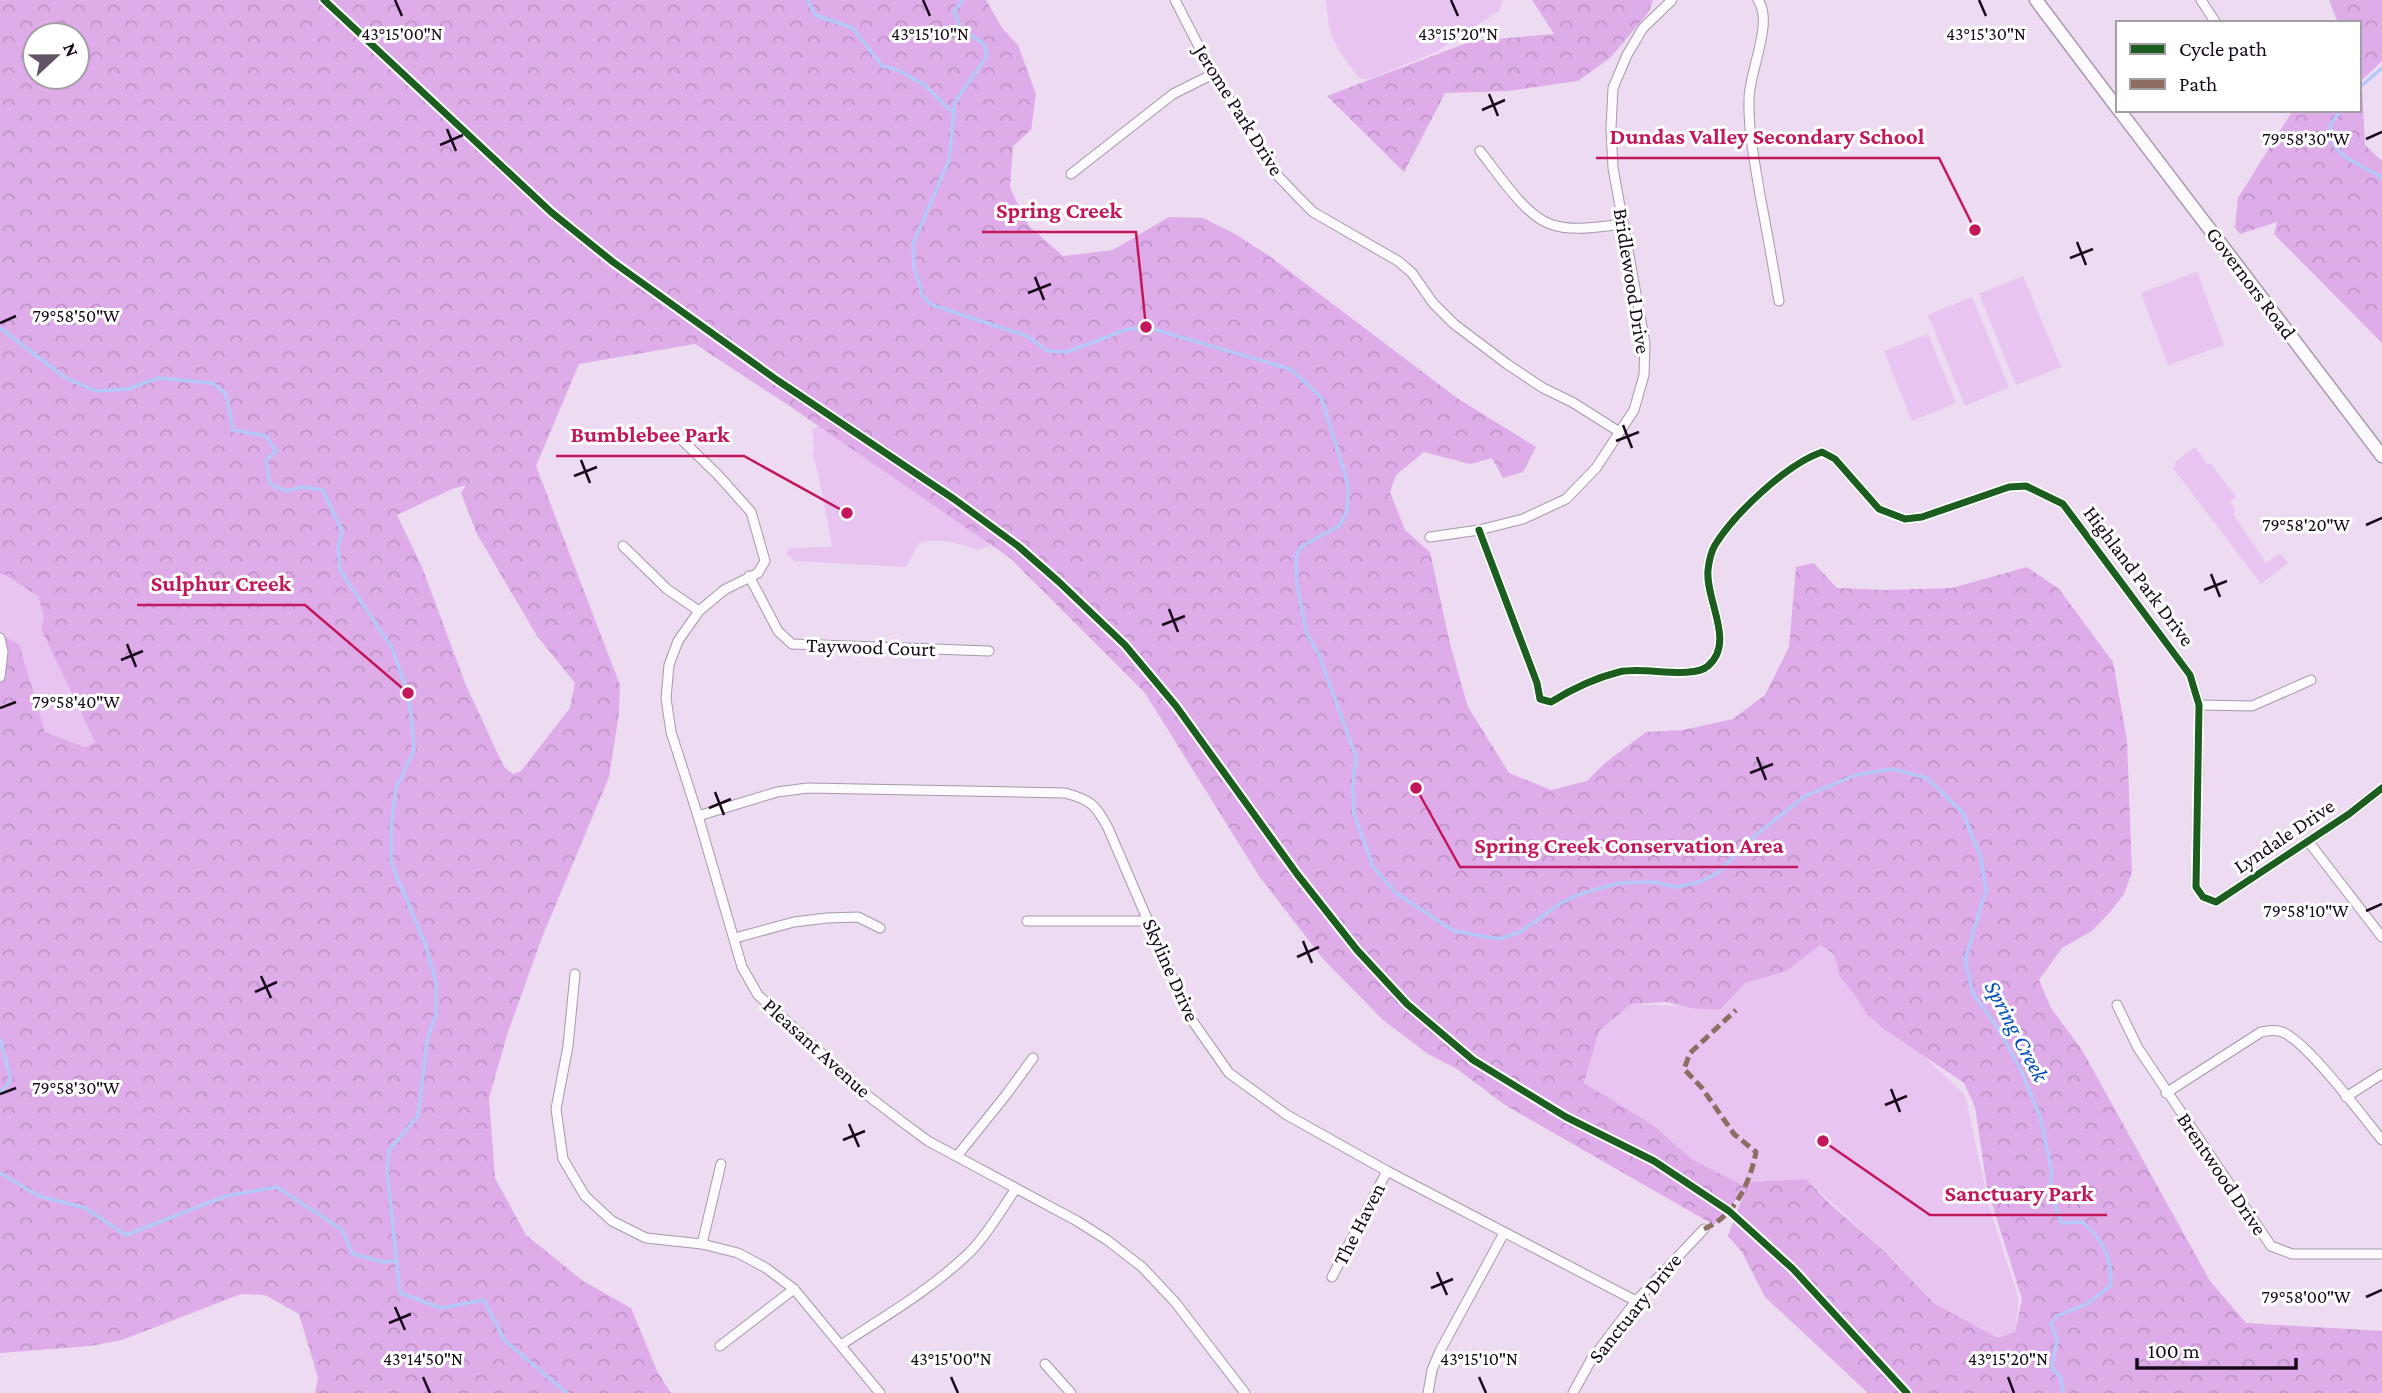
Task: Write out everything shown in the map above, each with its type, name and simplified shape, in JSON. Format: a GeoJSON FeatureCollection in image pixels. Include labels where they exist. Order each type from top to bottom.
{"type":"FeatureCollection","features":[{"type":"Feature","properties":{"kind":"main road","name":"Governors Road"},"geometry":{"type":"LineString","coordinates":[[2036,0],[2116,106]]}},
{"type":"Feature","properties":{"kind":"main road","name":"Governors Road"},"geometry":{"type":"LineString","coordinates":[[2120,112],[2382,456]]}},
{"type":"Feature","properties":{"kind":"street","name":"Jerome Park Drive"},"geometry":{"type":"LineString","coordinates":[[1175,0],[1213,74],[1279,177],[1313,212],[1398,261],[1412,273],[1433,303],[1454,324],[1507,364],[1618,431]]}},
{"type":"Feature","properties":{"kind":"street","name":"Bridlewood Drive"},"geometry":{"type":"LineString","coordinates":[[1430,537],[1479,530],[1523,519],[1566,499],[1596,468],[1634,410],[1644,375],[1645,343],[1613,168],[1613,88],[1627,55],[1643,28],[1672,0]]}},
{"type":"Feature","properties":{"kind":"street"},"geometry":{"type":"LineString","coordinates":[[1758,0],[1762,5],[1765,24],[1755,60],[1749,98],[1753,154],[1779,301]]}},
{"type":"Feature","properties":{"kind":"street"},"geometry":{"type":"LineString","coordinates":[[2201,0],[2215,21]]}},
{"type":"Feature","properties":{"kind":"street"},"geometry":{"type":"LineString","coordinates":[[1071,174],[1173,94],[1213,74]]}},
{"type":"Feature","properties":{"kind":"street"},"geometry":{"type":"LineString","coordinates":[[1480,152],[1534,216],[1543,221],[1572,228],[1624,224]]}},
{"type":"Feature","properties":{"kind":"street"},"geometry":{"type":"LineString","coordinates":[[681,439],[751,512],[765,561],[754,575]]}},
{"type":"Feature","properties":{"kind":"street","name":"Highland Park Drive"},"geometry":{"type":"LineString","coordinates":[[1479,530],[1541,699],[1551,702],[1567,692],[1620,672],[1645,669],[1668,673],[1694,672],[1707,668],[1719,652],[1719,630],[1707,574],[1715,545],[1744,509],[1805,458],[1822,452],[1835,459],[1879,509],[1905,519],[1922,517],[2009,487],[2026,486],[2046,494],[2063,503],[2190,675],[2199,705],[2196,887],[2203,897]]}},
{"type":"Feature","properties":{"kind":"street"},"geometry":{"type":"LineString","coordinates":[[623,546],[667,589],[699,611]]}},
{"type":"Feature","properties":{"kind":"street","name":"Pleasant Avenue"},"geometry":{"type":"LineString","coordinates":[[754,575],[724,590],[699,611],[678,641],[668,665],[666,698],[671,732],[742,967],[758,995],[867,1095],[928,1142],[1067,1216],[1107,1240],[1142,1267],[1175,1301],[1245,1393]]}},
{"type":"Feature","properties":{"kind":"street","name":"Taywood Court"},"geometry":{"type":"LineString","coordinates":[[754,575],[778,632],[792,644],[989,650]]}},
{"type":"Feature","properties":{"kind":"street"},"geometry":{"type":"LineString","coordinates":[[0,638],[3,652],[0,677]]}},
{"type":"Feature","properties":{"kind":"street"},"geometry":{"type":"LineString","coordinates":[[2199,705],[2252,706],[2311,680]]}},
{"type":"Feature","properties":{"kind":"street","name":"Skyline Drive"},"geometry":{"type":"LineString","coordinates":[[698,816],[777,792],[808,788],[1065,793],[1084,798],[1097,808],[1189,1016],[1229,1073],[1287,1115],[1387,1171],[1636,1301]]}},
{"type":"Feature","properties":{"kind":"street","name":"Lyndale Drive"},"geometry":{"type":"LineString","coordinates":[[2203,897],[2216,902],[2382,788]]}},
{"type":"Feature","properties":{"kind":"street"},"geometry":{"type":"LineString","coordinates":[[2308,841],[2382,937]]}},
{"type":"Feature","properties":{"kind":"street"},"geometry":{"type":"LineString","coordinates":[[734,938],[793,922],[827,918],[858,917],[880,928]]}},
{"type":"Feature","properties":{"kind":"street"},"geometry":{"type":"LineString","coordinates":[[1027,921],[1149,921]]}},
{"type":"Feature","properties":{"kind":"street"},"geometry":{"type":"LineString","coordinates":[[575,974],[568,1046],[556,1109],[563,1159],[585,1196],[612,1221],[646,1238],[702,1244],[738,1253],[766,1268],[794,1289],[880,1393]]}},
{"type":"Feature","properties":{"kind":"street","name":"Brentwood Drive"},"geometry":{"type":"LineString","coordinates":[[2117,1005],[2138,1048],[2166,1093],[2271,1246],[2292,1254],[2382,1254]]}},
{"type":"Feature","properties":{"kind":"street"},"geometry":{"type":"LineString","coordinates":[[2166,1093],[2261,1032],[2284,1032],[2308,1051],[2382,1140]]}},
{"type":"Feature","properties":{"kind":"street"},"geometry":{"type":"LineString","coordinates":[[957,1156],[1033,1058]]}},
{"type":"Feature","properties":{"kind":"street"},"geometry":{"type":"LineString","coordinates":[[2346,1097],[2382,1074]]}},
{"type":"Feature","properties":{"kind":"street"},"geometry":{"type":"LineString","coordinates":[[702,1244],[721,1164]]}},
{"type":"Feature","properties":{"kind":"street","name":"The Haven"},"geometry":{"type":"LineString","coordinates":[[1332,1277],[1387,1171]]}},
{"type":"Feature","properties":{"kind":"street"},"geometry":{"type":"LineString","coordinates":[[841,1345],[947,1272],[971,1250],[1015,1190]]}},
{"type":"Feature","properties":{"kind":"street","name":"Sanctuary Drive"},"geometry":{"type":"LineString","coordinates":[[1573,1393],[1591,1360],[1636,1301],[1704,1228]]}},
{"type":"Feature","properties":{"kind":"street"},"geometry":{"type":"LineString","coordinates":[[1428,1393],[1432,1370],[1440,1351],[1504,1233]]}},
{"type":"Feature","properties":{"kind":"street"},"geometry":{"type":"LineString","coordinates":[[720,1346],[794,1289]]}},
{"type":"Feature","properties":{"kind":"street"},"geometry":{"type":"LineString","coordinates":[[1045,1364],[1071,1393]]}},
{"type":"Feature","properties":{"kind":"shaded area"},"geometry":{"type":"Polygon","coordinates":[[[1326,0],[1503,0],[1499,11],[1436,52],[1370,79],[1359,78],[1339,50],[1331,34],[1326,0]]]}},
{"type":"Feature","properties":{"kind":"shaded area"},"geometry":{"type":"Polygon","coordinates":[[[2197,272],[2224,345],[2168,365],[2141,293],[2197,272]]]}},
{"type":"Feature","properties":{"kind":"shaded area"},"geometry":{"type":"Polygon","coordinates":[[[2023,276],[2061,367],[2016,385],[1979,294],[2023,276]]]}},
{"type":"Feature","properties":{"kind":"shaded area"},"geometry":{"type":"Polygon","coordinates":[[[1972,297],[2009,387],[1965,406],[1928,315],[1972,297]]]}},
{"type":"Feature","properties":{"kind":"shaded area"},"geometry":{"type":"Polygon","coordinates":[[[1928,334],[1956,403],[1912,421],[1884,351],[1928,334]]]}},
{"type":"Feature","properties":{"kind":"shaded area"},"geometry":{"type":"Polygon","coordinates":[[[819,426],[991,545],[979,550],[942,541],[919,543],[906,567],[795,561],[786,554],[790,548],[832,547],[812,452],[812,430],[819,426]]]}},
{"type":"Feature","properties":{"kind":"shaded area"},"geometry":{"type":"Polygon","coordinates":[[[2195,447],[2236,497],[2230,502],[2236,511],[2233,514],[2266,563],[2280,553],[2288,563],[2261,584],[2173,468],[2176,466],[2174,463],[2195,447]]]}},
{"type":"Feature","properties":{"kind":"shaded area"},"geometry":{"type":"Polygon","coordinates":[[[4,573],[38,596],[44,617],[41,629],[95,742],[85,747],[45,732],[19,645],[0,635],[0,574],[4,573]]]}},
{"type":"Feature","properties":{"kind":"shaded area"},"geometry":{"type":"Polygon","coordinates":[[[1820,945],[1834,954],[1840,977],[1965,1095],[1990,1209],[2019,1300],[2015,1332],[1998,1338],[1935,1304],[1895,1261],[1806,1179],[1749,1182],[1746,1187],[1693,1160],[1653,1125],[1584,1083],[1599,1031],[1631,1004],[1720,1010],[1745,983],[1787,971],[1820,945]]]}},
{"type":"Feature","properties":{"kind":"green space"},"geometry":{"type":"Polygon","coordinates":[[[0,0],[986,0],[1002,28],[1018,45],[1036,94],[1031,130],[1013,146],[1010,188],[1028,225],[1063,256],[1113,250],[1169,217],[1203,218],[1268,255],[1457,398],[1536,447],[1523,472],[1503,478],[1492,458],[1470,464],[1424,452],[1396,475],[1390,492],[1405,530],[1430,552],[1450,644],[1468,707],[1509,773],[1551,790],[1587,781],[1605,763],[1646,732],[1683,730],[1733,719],[1765,695],[1789,647],[1796,567],[1814,563],[1837,588],[1884,590],[1952,588],[2027,567],[2059,589],[2113,662],[2127,740],[2132,872],[2124,894],[2111,911],[2092,931],[2062,948],[2039,980],[2051,1008],[2082,1050],[2210,1281],[2246,1323],[2382,1331],[2382,1393],[1868,1393],[1765,1297],[1742,1252],[1728,1236],[1746,1188],[1714,1225],[1505,1105],[1457,1069],[1428,1054],[1383,1020],[1324,960],[1259,876],[1145,693],[1010,558],[695,344],[579,364],[536,466],[620,685],[619,714],[609,777],[541,940],[507,1035],[489,1098],[495,1178],[526,1235],[583,1281],[631,1308],[658,1373],[671,1393],[315,1393],[318,1378],[299,1314],[265,1295],[241,1294],[122,1340],[90,1346],[0,1353],[0,635],[19,644],[45,732],[85,747],[95,742],[41,629],[44,617],[38,596],[0,574],[0,0]],[[466,485],[397,515],[422,567],[465,683],[504,767],[513,774],[521,771],[570,708],[575,683],[537,636],[477,534],[461,493],[466,485]],[[1820,945],[1787,971],[1745,983],[1720,1010],[1690,1008],[1667,1002],[1631,1004],[1599,1031],[1584,1083],[1653,1125],[1693,1160],[1746,1187],[1748,1182],[1806,1179],[1884,1251],[1935,1304],[1998,1338],[2015,1332],[2022,1299],[1987,1188],[1975,1107],[1964,1083],[1884,1029],[1866,1013],[1840,977],[1834,954],[1820,945]]]}},
{"type":"Feature","properties":{"kind":"green space"},"geometry":{"type":"Polygon","coordinates":[[[1532,0],[1653,0],[1648,13],[1611,57],[1578,81],[1509,91],[1445,93],[1404,172],[1327,96],[1472,41],[1554,34],[1532,0]]]}},
{"type":"Feature","properties":{"kind":"green space"},"geometry":{"type":"Polygon","coordinates":[[[2329,0],[2382,0],[2382,61],[2361,81],[2361,21],[2337,21],[2329,0]]]}},
{"type":"Feature","properties":{"kind":"green space"},"geometry":{"type":"Polygon","coordinates":[[[2361,87],[2365,145],[2382,161],[2382,343],[2274,234],[2277,222],[2240,234],[2235,228],[2238,198],[2292,112],[2361,112],[2361,87]]]}},
{"type":"Feature","properties":{"kind":"waterway"},"geometry":{"type":"LineString","coordinates":[[807,0],[815,15],[853,28],[882,66],[898,70],[926,86],[954,114]]}},
{"type":"Feature","properties":{"kind":"waterway","name":"Spring Creek"},"geometry":{"type":"LineString","coordinates":[[963,0],[954,11],[961,29],[984,44],[987,56],[955,102],[949,160],[913,244],[914,267],[923,296],[932,305],[1027,336],[1048,351],[1067,352],[1125,330],[1146,327],[1290,369],[1321,397],[1346,477],[1347,511],[1339,526],[1299,550],[1296,556],[1297,585],[1306,631],[1320,657],[1356,757],[1354,813],[1373,867],[1396,893],[1454,931],[1499,939],[1520,932],[1561,903],[1580,894],[1619,883],[1652,882],[1677,887],[1699,882],[1718,873],[1746,843],[1805,796],[1856,775],[1893,769],[1927,778],[1963,813],[1981,858],[1986,890],[1965,960],[1973,993],[1999,1030],[2022,1072],[2040,1117],[2052,1172],[2049,1192],[2062,1223],[2082,1222],[2089,1228],[2105,1250],[2110,1268],[2110,1286],[2087,1304],[2057,1316],[2051,1324],[2057,1339],[2052,1368],[2061,1378],[2063,1393]]}},
{"type":"Feature","properties":{"kind":"waterway"},"geometry":{"type":"LineString","coordinates":[[2361,86],[2382,68]]}},
{"type":"Feature","properties":{"kind":"waterway"},"geometry":{"type":"LineString","coordinates":[[2340,112],[2330,125],[2335,145],[2345,156],[2382,178]]}},
{"type":"Feature","properties":{"kind":"waterway"},"geometry":{"type":"LineString","coordinates":[[0,328],[66,378],[96,391],[128,389],[158,378],[212,383],[226,394],[233,430],[266,436],[276,451],[266,461],[270,484],[286,491],[302,487],[323,490],[342,531],[338,547],[340,570],[392,648],[408,693],[412,722],[414,750],[396,788],[391,830],[391,862],[426,946],[436,982],[436,1014],[427,1041],[418,1116],[389,1150],[387,1169],[400,1293],[441,1308],[484,1300],[505,1341],[567,1393]]}},
{"type":"Feature","properties":{"kind":"waterway"},"geometry":{"type":"LineString","coordinates":[[0,1040],[11,1080],[0,1093]]}},
{"type":"Feature","properties":{"kind":"waterway"},"geometry":{"type":"LineString","coordinates":[[0,1173],[39,1196],[85,1208],[126,1235],[226,1196],[277,1187],[341,1229],[353,1254],[383,1262],[395,1261]]}},
{"type":"Feature","properties":{"kind":"marked path"},"geometry":{"type":"LineString","coordinates":[[1704,1229],[1724,1216],[1739,1197],[1750,1175],[1756,1152],[1734,1134],[1702,1088],[1684,1069],[1690,1053],[1736,1010]]}},
{"type":"Feature","properties":{"kind":"cycle path"},"geometry":{"type":"LineString","coordinates":[[324,0],[551,212],[613,262],[777,380],[954,499],[1018,546],[1059,582],[1125,645],[1176,706],[1297,874],[1357,950],[1407,1004],[1473,1060],[1566,1117],[1654,1161],[1729,1211],[1793,1269],[1907,1393]]}},
{"type":"Feature","properties":{"kind":"cycle path"},"geometry":{"type":"LineString","coordinates":[[1479,530],[1537,683],[1540,699],[1551,702],[1584,684],[1619,672],[1691,672],[1708,666],[1716,656],[1720,633],[1708,582],[1708,567],[1714,548],[1748,505],[1778,478],[1808,458],[1822,452],[1835,459],[1879,509],[1905,519],[1922,517],[2009,487],[2026,486],[2063,504],[2190,675],[2199,705],[2196,887],[2203,897],[2216,902],[2349,814],[2382,788]]}},
{"type":"Feature","properties":{"kind":"place","name":"Dundas Valley Secondary School"},"geometry":{"type":"Point","coordinates":[1975,230]}},
{"type":"Feature","properties":{"kind":"place","name":"Spring Creek"},"geometry":{"type":"Point","coordinates":[1146,327]}},
{"type":"Feature","properties":{"kind":"place","name":"Bumblebee Park"},"geometry":{"type":"Point","coordinates":[847,513]}},
{"type":"Feature","properties":{"kind":"place","name":"Sulphur Creek"},"geometry":{"type":"Point","coordinates":[408,693]}},
{"type":"Feature","properties":{"kind":"place","name":"Spring Creek Conservation Area"},"geometry":{"type":"Point","coordinates":[1416,788]}},
{"type":"Feature","properties":{"kind":"place","name":"Sanctuary Park"},"geometry":{"type":"Point","coordinates":[1823,1141]}}]}
